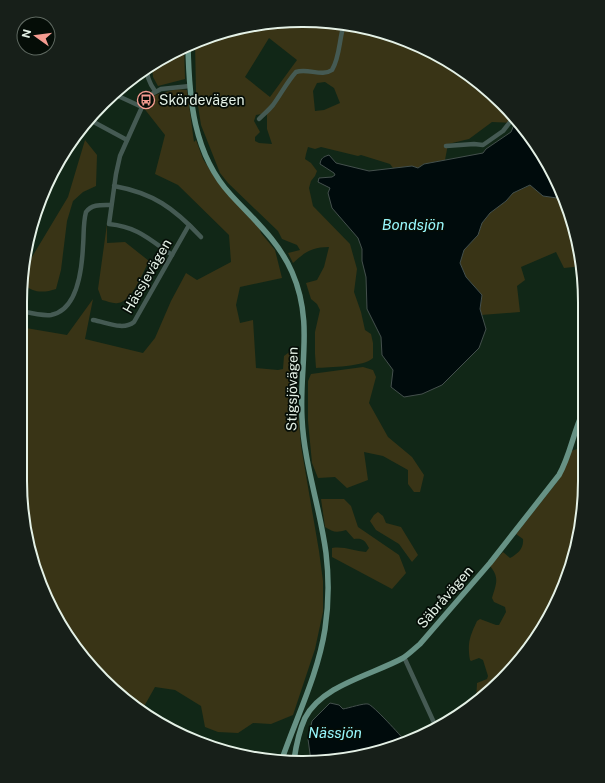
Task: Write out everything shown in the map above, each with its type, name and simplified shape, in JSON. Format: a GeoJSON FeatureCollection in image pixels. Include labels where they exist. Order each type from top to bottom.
{"type":"FeatureCollection","features":[{"type":"Feature","properties":{"kind":"main road","name":"Stigsjövägen"},"geometry":{"type":"LineString","coordinates":[[188,52],[190,86],[197,132],[202,149],[210,167],[229,194],[262,227],[281,250],[297,283],[304,312],[305,334],[301,401],[302,429],[307,464],[326,553],[328,604],[324,635],[316,668],[284,755]]}},
{"type":"Feature","properties":{"kind":"main road","name":"Säbråvägen"},"geometry":{"type":"LineString","coordinates":[[295,756],[301,728],[317,703],[341,686],[404,657],[420,644],[490,563],[553,484],[566,461],[578,424]]}},
{"type":"Feature","properties":{"kind":"street"},"geometry":{"type":"LineString","coordinates":[[259,119],[266,114],[274,104],[289,79],[296,72],[307,70],[325,73],[332,70],[336,60],[342,30]]}},
{"type":"Feature","properties":{"kind":"street"},"geometry":{"type":"LineString","coordinates":[[147,75],[155,91]]}},
{"type":"Feature","properties":{"kind":"street"},"geometry":{"type":"LineString","coordinates":[[172,256],[140,232],[126,226],[109,224],[111,205],[120,156],[146,100],[155,91],[167,87],[190,86]]}},
{"type":"Feature","properties":{"kind":"street"},"geometry":{"type":"LineString","coordinates":[[119,97],[142,107]]}},
{"type":"Feature","properties":{"kind":"street"},"geometry":{"type":"LineString","coordinates":[[94,122],[127,140]]}},
{"type":"Feature","properties":{"kind":"street"},"geometry":{"type":"LineString","coordinates":[[446,146],[483,145],[504,131],[511,122]]}},
{"type":"Feature","properties":{"kind":"street"},"geometry":{"type":"LineString","coordinates":[[114,186],[128,188],[150,196],[168,207],[189,224],[201,237]]}},
{"type":"Feature","properties":{"kind":"street"},"geometry":{"type":"LineString","coordinates":[[27,312],[49,315],[58,312],[67,305],[74,292],[80,270],[86,212],[97,205],[111,205]]}},
{"type":"Feature","properties":{"kind":"street","name":"Hässjevägen"},"geometry":{"type":"LineString","coordinates":[[93,320],[124,326],[130,325],[134,322],[189,224]]}},
{"type":"Feature","properties":{"kind":"street"},"geometry":{"type":"LineString","coordinates":[[404,657],[434,722]]}},
{"type":"Feature","properties":{"kind":"shaded area"},"geometry":{"type":"Polygon","coordinates":[[[302,27],[338,29],[374,36],[424,55],[456,73],[484,95],[511,123],[492,122],[469,139],[448,144],[445,160],[424,164],[418,168],[412,166],[393,168],[390,164],[361,155],[358,156],[321,147],[315,149],[308,147],[305,159],[311,163],[317,171],[309,188],[313,206],[350,244],[357,269],[354,292],[365,330],[371,334],[373,343],[373,358],[369,361],[355,365],[316,368],[315,332],[320,310],[317,304],[311,299],[306,283],[317,280],[324,267],[329,247],[313,249],[293,263],[288,253],[300,250],[297,245],[282,239],[278,231],[228,183],[220,173],[201,125],[196,93],[195,49],[231,36],[267,29],[302,27]],[[269,38],[245,77],[270,97],[297,60],[269,38]],[[325,82],[317,83],[313,91],[315,111],[324,110],[340,103],[334,88],[325,82]],[[267,113],[256,115],[254,121],[260,132],[255,137],[255,141],[259,143],[272,144],[267,129],[267,113]]]}},
{"type":"Feature","properties":{"kind":"shaded area"},"geometry":{"type":"Polygon","coordinates":[[[184,54],[185,79],[158,86],[153,77],[153,71],[184,54]]]}},
{"type":"Feature","properties":{"kind":"shaded area"},"geometry":{"type":"Polygon","coordinates":[[[177,89],[187,90],[194,142],[196,140],[203,159],[215,178],[259,226],[261,233],[275,250],[282,278],[240,287],[236,305],[240,323],[253,320],[256,368],[283,369],[284,356],[292,350],[289,400],[297,400],[301,446],[323,581],[323,612],[315,649],[293,715],[271,724],[253,723],[238,733],[218,732],[205,727],[201,706],[175,690],[155,687],[144,706],[121,688],[95,662],[73,634],[55,602],[36,552],[29,516],[27,480],[27,328],[67,335],[93,299],[85,339],[143,353],[155,338],[171,301],[186,273],[197,280],[231,262],[229,235],[178,185],[155,174],[165,135],[143,107],[155,95],[177,89]]]}},
{"type":"Feature","properties":{"kind":"shaded area"},"geometry":{"type":"Polygon","coordinates":[[[85,140],[97,155],[96,186],[83,192],[73,201],[67,221],[61,270],[56,289],[43,292],[34,291],[28,287],[30,260],[68,197],[85,140]]]}},
{"type":"Feature","properties":{"kind":"shaded area"},"geometry":{"type":"Polygon","coordinates":[[[531,185],[543,196],[557,198],[569,231],[576,267],[564,268],[556,252],[521,267],[525,280],[517,286],[520,312],[481,315],[480,309],[482,295],[466,277],[460,263],[464,250],[478,235],[482,223],[490,213],[506,201],[513,193],[531,185]]]}},
{"type":"Feature","properties":{"kind":"shaded area"},"geometry":{"type":"Polygon","coordinates":[[[107,224],[107,243],[125,242],[149,261],[128,298],[118,303],[102,300],[98,289],[107,224]]]}},
{"type":"Feature","properties":{"kind":"shaded area"},"geometry":{"type":"Polygon","coordinates":[[[363,367],[373,370],[376,377],[369,403],[388,437],[412,457],[424,475],[420,492],[414,492],[408,484],[408,470],[383,456],[364,452],[368,480],[347,488],[335,477],[318,478],[312,463],[308,421],[308,381],[311,374],[363,367]]]}},
{"type":"Feature","properties":{"kind":"shaded area"},"geometry":{"type":"Polygon","coordinates":[[[578,449],[576,516],[569,552],[557,586],[532,634],[510,662],[476,694],[477,683],[487,679],[488,676],[483,660],[479,658],[470,660],[469,644],[471,635],[477,621],[480,619],[499,625],[506,612],[505,607],[494,602],[492,598],[496,585],[496,578],[490,566],[503,552],[510,558],[520,551],[523,539],[516,534],[557,482],[571,451],[578,449]]]}},
{"type":"Feature","properties":{"kind":"shaded area"},"geometry":{"type":"Polygon","coordinates":[[[321,499],[344,499],[351,506],[358,527],[399,555],[406,573],[392,589],[332,557],[332,548],[345,548],[366,552],[369,548],[365,541],[361,539],[354,539],[346,530],[335,532],[325,527],[321,499]]]}},
{"type":"Feature","properties":{"kind":"shaded area"},"geometry":{"type":"Polygon","coordinates":[[[378,512],[383,516],[386,523],[401,527],[418,555],[412,562],[399,544],[376,530],[370,521],[378,512]]]}},
{"type":"Feature","properties":{"kind":"water","name":"Bondsjön"},"geometry":{"type":"Polygon","coordinates":[[[514,126],[532,149],[550,181],[557,198],[543,196],[530,185],[513,193],[506,201],[490,213],[482,223],[478,235],[464,250],[460,263],[466,277],[482,295],[480,309],[486,329],[479,348],[442,385],[422,394],[404,397],[391,387],[393,370],[382,355],[381,337],[367,309],[366,277],[362,261],[362,249],[358,238],[332,208],[328,193],[330,188],[318,182],[319,178],[332,177],[335,175],[320,164],[321,160],[329,155],[336,163],[369,171],[412,166],[418,168],[424,164],[483,153],[486,149],[511,132],[514,126]]]}},
{"type":"Feature","properties":{"kind":"water","name":"Nässjön"},"geometry":{"type":"Polygon","coordinates":[[[330,703],[339,705],[343,709],[368,704],[381,715],[402,737],[374,747],[356,751],[310,756],[308,739],[312,721],[330,703]]]}},
{"type":"Feature","properties":{"kind":"place","name":"Skördevägen"},"geometry":{"type":"Point","coordinates":[146,100]}}]}
